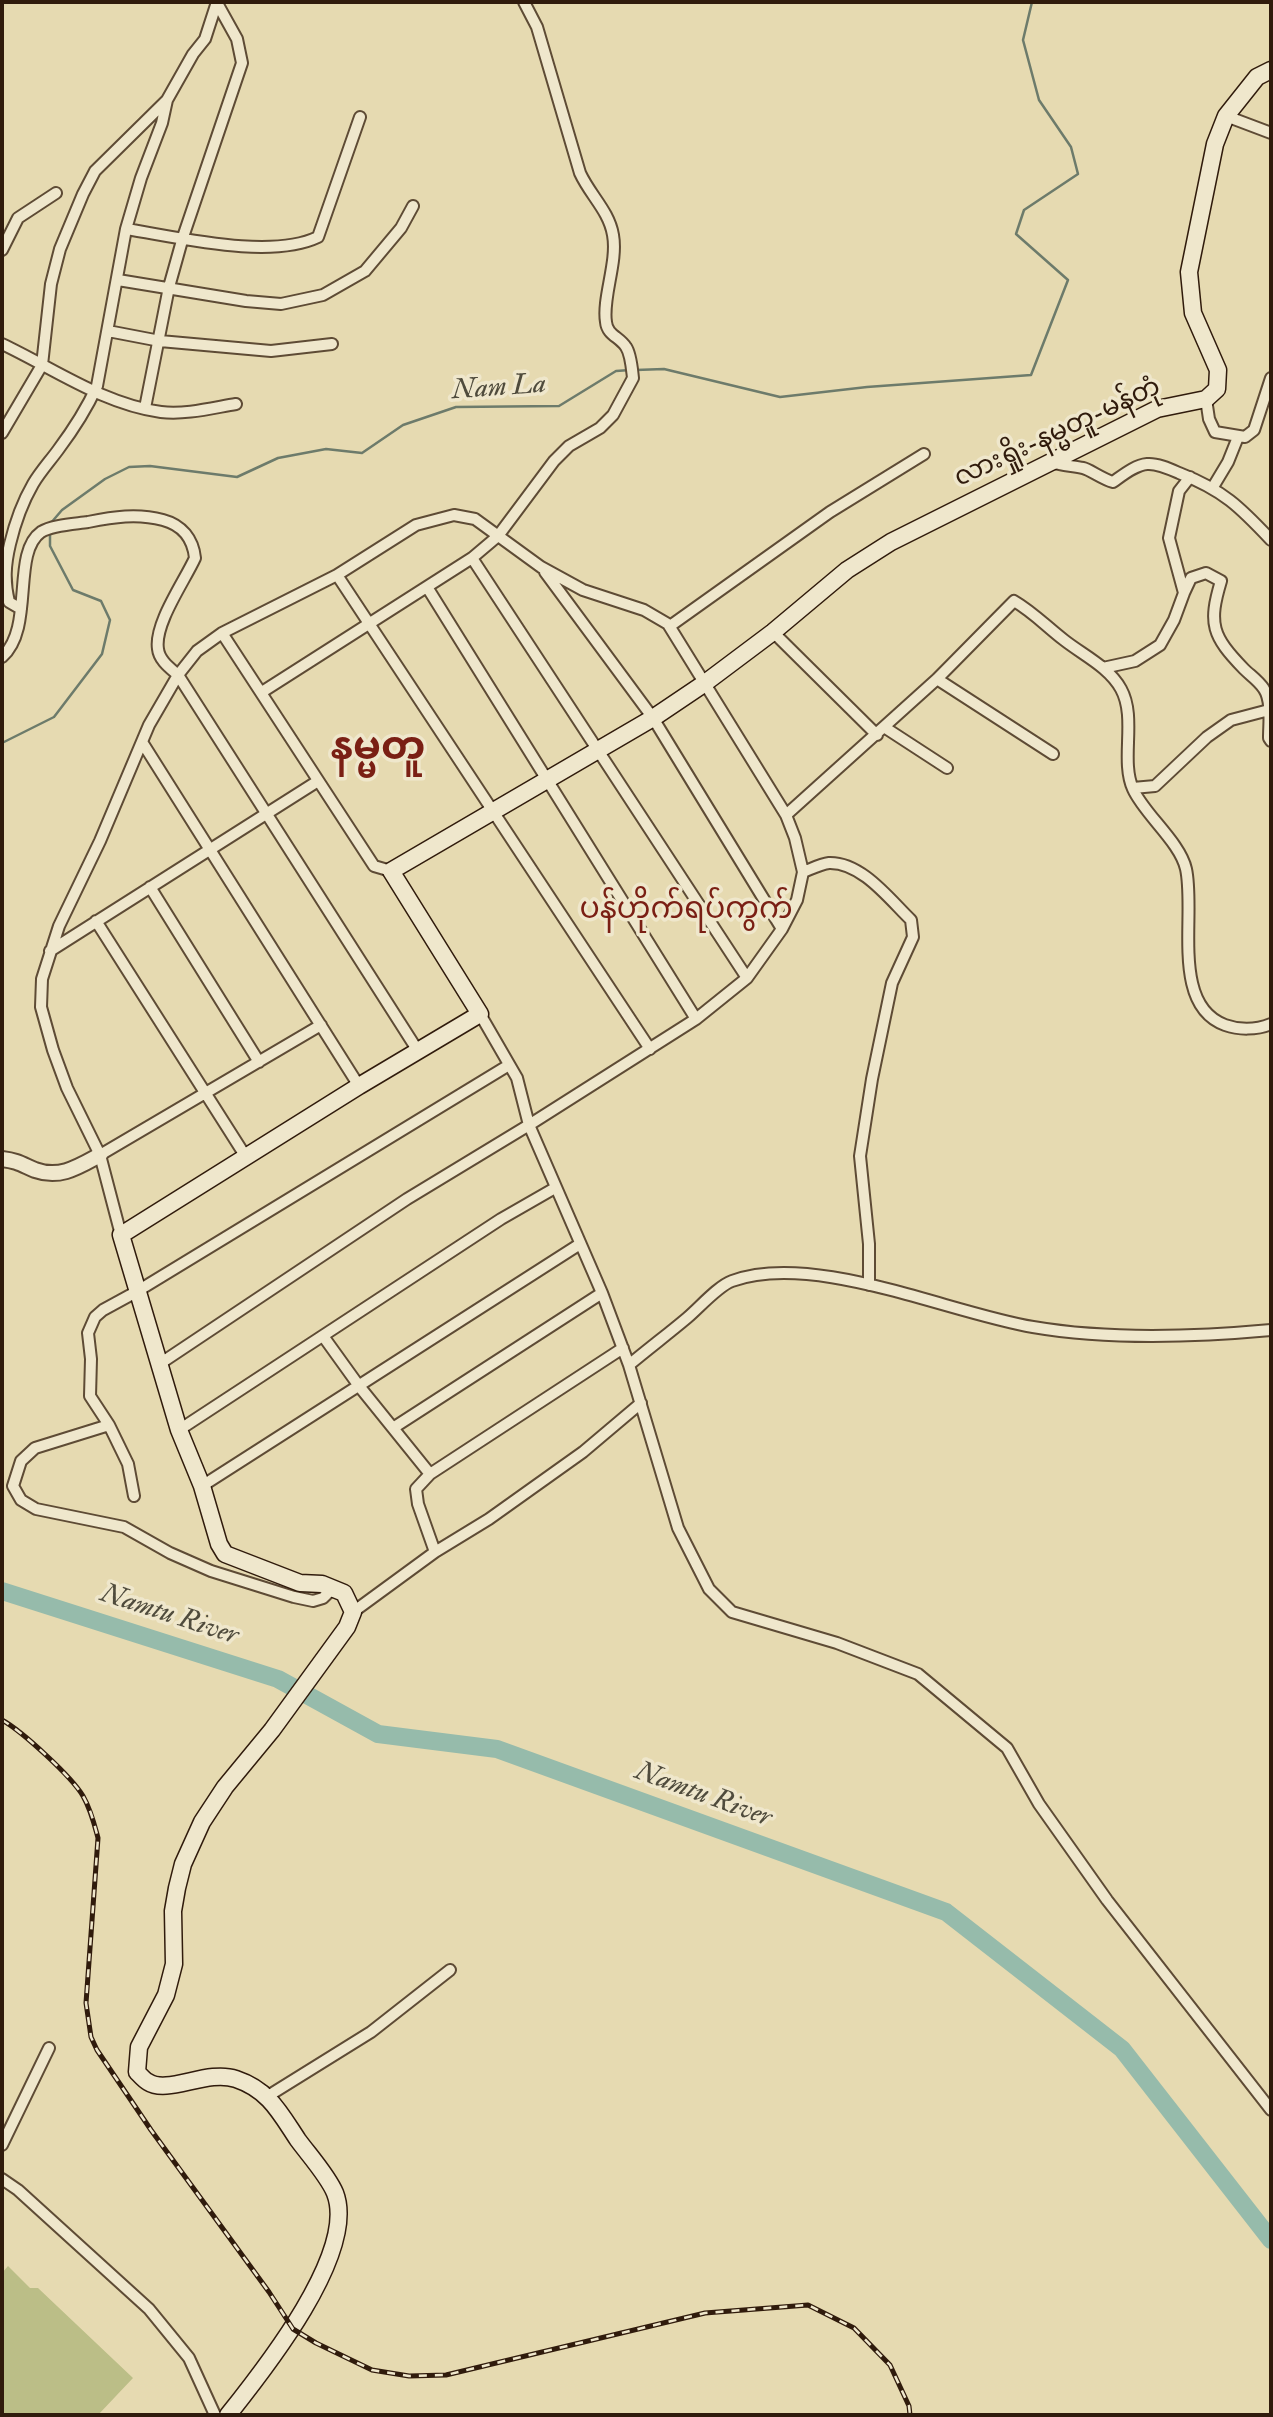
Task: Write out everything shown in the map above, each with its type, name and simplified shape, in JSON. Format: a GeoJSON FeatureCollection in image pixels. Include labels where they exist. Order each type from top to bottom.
{"type":"FeatureCollection","features":[{"type":"Feature","properties":{"kind":"main road"},"geometry":{"type":"LineString","coordinates":[[1206,399],[1217,389],[1218,370],[1193,313],[1189,272],[1215,144],[1226,116],[1257,77],[1271,70]]}},
{"type":"Feature","properties":{"kind":"main road","name":"လားရှိုး-နမ္မတူ-မန်တုံ"},"geometry":{"type":"LineString","coordinates":[[391,871],[653,718],[773,632],[847,570],[891,542],[1157,409],[1206,399]]}},
{"type":"Feature","properties":{"kind":"main road"},"geometry":{"type":"LineString","coordinates":[[228,2415],[293,2329],[330,2255],[340,2218],[334,2192],[268,2096],[235,2078],[209,2075],[171,2086],[150,2084],[137,2071],[139,2048],[166,1996],[174,1964],[173,1910],[183,1864],[207,1813],[272,1730],[350,1620],[344,1593],[322,1584],[300,1583],[225,1554],[219,1544],[202,1486],[179,1430],[158,1365],[121,1235],[359,1086],[480,1014],[391,871]]}},
{"type":"Feature","properties":{"kind":"street"},"geometry":{"type":"LineString","coordinates":[[2,433],[43,365],[51,284],[60,249],[83,194],[95,171],[167,100],[193,54],[205,40],[217,2]]}},
{"type":"Feature","properties":{"kind":"street"},"geometry":{"type":"LineString","coordinates":[[145,408],[169,287],[183,237],[242,63],[237,38],[217,2]]}},
{"type":"Feature","properties":{"kind":"street"},"geometry":{"type":"LineString","coordinates":[[262,692],[472,558],[498,537],[554,461],[569,446],[600,428],[613,415],[633,376],[627,347],[608,330],[605,321],[612,274],[613,236],[605,211],[580,173],[537,27],[524,2]]}},
{"type":"Feature","properties":{"kind":"street"},"geometry":{"type":"LineString","coordinates":[[21,609],[9,602],[4,583],[14,526],[34,481],[60,447],[94,392],[126,229],[141,178],[162,123],[167,100]]}},
{"type":"Feature","properties":{"kind":"street"},"geometry":{"type":"LineString","coordinates":[[1226,116],[1271,133]]}},
{"type":"Feature","properties":{"kind":"street"},"geometry":{"type":"LineString","coordinates":[[126,229],[237,245],[276,247],[305,244],[318,237],[360,117]]}},
{"type":"Feature","properties":{"kind":"street"},"geometry":{"type":"LineString","coordinates":[[2,250],[18,218],[55,193]]}},
{"type":"Feature","properties":{"kind":"street"},"geometry":{"type":"LineString","coordinates":[[118,280],[246,301],[281,304],[323,295],[365,271],[401,228],[413,206]]}},
{"type":"Feature","properties":{"kind":"street"},"geometry":{"type":"LineString","coordinates":[[108,331],[160,341],[271,351],[332,344]]}},
{"type":"Feature","properties":{"kind":"street"},"geometry":{"type":"LineString","coordinates":[[2,344],[94,392],[145,408],[161,412],[236,404]]}},
{"type":"Feature","properties":{"kind":"street"},"geometry":{"type":"LineString","coordinates":[[1206,399],[1209,419],[1215,432],[1245,437],[1255,430],[1271,378]]}},
{"type":"Feature","properties":{"kind":"street"},"geometry":{"type":"LineString","coordinates":[[1213,487],[1228,462],[1238,437]]}},
{"type":"Feature","properties":{"kind":"street"},"geometry":{"type":"LineString","coordinates":[[670,626],[830,512],[924,454]]}},
{"type":"Feature","properties":{"kind":"street"},"geometry":{"type":"LineString","coordinates":[[1049,462],[1085,468],[1100,478],[1113,482],[1129,471],[1147,464],[1165,467],[1213,487],[1243,510],[1271,540]]}},
{"type":"Feature","properties":{"kind":"street"},"geometry":{"type":"LineString","coordinates":[[1184,593],[1169,538],[1179,491],[1190,477]]}},
{"type":"Feature","properties":{"kind":"street"},"geometry":{"type":"LineString","coordinates":[[2,657],[9,651],[16,637],[26,556],[41,531],[125,515],[163,520],[179,526],[194,547],[195,558],[166,613],[157,648],[161,659],[178,675],[418,1051]]}},
{"type":"Feature","properties":{"kind":"street"},"geometry":{"type":"LineString","coordinates":[[121,1235],[100,1155],[67,1088],[53,1050],[41,1007],[42,979],[59,926],[100,841],[149,724],[178,675],[197,651],[222,634],[337,575],[416,525],[454,515],[475,519],[541,567],[583,590],[644,610],[670,626],[786,815],[796,838],[803,872],[797,900],[782,929],[747,978],[696,1019],[407,1199],[158,1365]]}},
{"type":"Feature","properties":{"kind":"street"},"geometry":{"type":"LineString","coordinates":[[472,558],[747,978]]}},
{"type":"Feature","properties":{"kind":"street"},"geometry":{"type":"LineString","coordinates":[[541,567],[653,718],[782,929]]}},
{"type":"Feature","properties":{"kind":"street"},"geometry":{"type":"LineString","coordinates":[[1103,668],[1135,661],[1160,645],[1174,620],[1191,578],[1206,573],[1221,581],[1212,610],[1215,632],[1265,690],[1271,741]]}},
{"type":"Feature","properties":{"kind":"street"},"geometry":{"type":"LineString","coordinates":[[337,575],[650,1049]]}},
{"type":"Feature","properties":{"kind":"street"},"geometry":{"type":"LineString","coordinates":[[427,587],[696,1019]]}},
{"type":"Feature","properties":{"kind":"street"},"geometry":{"type":"LineString","coordinates":[[786,815],[937,679],[1014,601],[1103,668],[1121,689],[1127,714],[1133,788],[1185,866],[1194,997],[1213,1020],[1238,1029],[1271,1024]]}},
{"type":"Feature","properties":{"kind":"street"},"geometry":{"type":"LineString","coordinates":[[773,632],[880,731],[947,768]]}},
{"type":"Feature","properties":{"kind":"street"},"geometry":{"type":"LineString","coordinates":[[222,634],[374,866],[391,871]]}},
{"type":"Feature","properties":{"kind":"street"},"geometry":{"type":"LineString","coordinates":[[937,679],[1053,754]]}},
{"type":"Feature","properties":{"kind":"street"},"geometry":{"type":"LineString","coordinates":[[1133,788],[1155,786],[1207,737],[1231,720],[1269,710]]}},
{"type":"Feature","properties":{"kind":"street"},"geometry":{"type":"LineString","coordinates":[[142,742],[359,1086]]}},
{"type":"Feature","properties":{"kind":"street"},"geometry":{"type":"LineString","coordinates":[[50,951],[318,781]]}},
{"type":"Feature","properties":{"kind":"street"},"geometry":{"type":"LineString","coordinates":[[803,872],[829,863],[846,866],[864,875],[911,920],[913,937],[892,983],[872,1079],[860,1156],[869,1244],[869,1285]]}},
{"type":"Feature","properties":{"kind":"street"},"geometry":{"type":"LineString","coordinates":[[150,887],[259,1062]]}},
{"type":"Feature","properties":{"kind":"street"},"geometry":{"type":"LineString","coordinates":[[96,921],[246,1157]]}},
{"type":"Feature","properties":{"kind":"street"},"geometry":{"type":"LineString","coordinates":[[480,1014],[517,1078],[529,1125],[623,1348],[678,1528],[709,1589],[732,1612],[837,1643],[918,1674],[1007,1748],[1039,1804],[1107,1900],[1271,2110]]}},
{"type":"Feature","properties":{"kind":"street"},"geometry":{"type":"LineString","coordinates":[[2,1159],[19,1161],[37,1171],[68,1173],[321,1025]]}},
{"type":"Feature","properties":{"kind":"street"},"geometry":{"type":"LineString","coordinates":[[134,1496],[128,1464],[109,1425],[90,1396],[91,1360],[88,1333],[95,1317],[509,1065]]}},
{"type":"Feature","properties":{"kind":"street"},"geometry":{"type":"LineString","coordinates":[[179,1430],[501,1219],[555,1188]]}},
{"type":"Feature","properties":{"kind":"street"},"geometry":{"type":"LineString","coordinates":[[202,1486],[580,1244]]}},
{"type":"Feature","properties":{"kind":"street"},"geometry":{"type":"LineString","coordinates":[[629,1365],[729,1282],[757,1274],[783,1272],[869,1285],[1032,1327],[1124,1335],[1271,1330]]}},
{"type":"Feature","properties":{"kind":"street"},"geometry":{"type":"LineString","coordinates":[[393,1427],[602,1293]]}},
{"type":"Feature","properties":{"kind":"street"},"geometry":{"type":"LineString","coordinates":[[323,1336],[359,1386],[430,1474]]}},
{"type":"Feature","properties":{"kind":"street"},"geometry":{"type":"LineString","coordinates":[[435,1552],[418,1504],[416,1489],[430,1474],[623,1348]]}},
{"type":"Feature","properties":{"kind":"street"},"geometry":{"type":"LineString","coordinates":[[350,1620],[435,1552],[489,1519],[583,1452],[641,1403]]}},
{"type":"Feature","properties":{"kind":"street"},"geometry":{"type":"LineString","coordinates":[[109,1425],[35,1448],[20,1461],[13,1486],[21,1500],[36,1509],[124,1527],[158,1547],[211,1571],[294,1597],[313,1601],[323,1598],[333,1588]]}},
{"type":"Feature","properties":{"kind":"street"},"geometry":{"type":"LineString","coordinates":[[268,2096],[371,2032],[450,1970]]}},
{"type":"Feature","properties":{"kind":"street"},"geometry":{"type":"LineString","coordinates":[[2,2145],[48,2048]]}},
{"type":"Feature","properties":{"kind":"street"},"geometry":{"type":"LineString","coordinates":[[2,2179],[19,2190],[149,2309],[189,2358],[215,2415]]}},
{"type":"Feature","properties":{"kind":"green space"},"geometry":{"type":"Polygon","coordinates":[[[8,2266],[30,2288],[38,2288],[133,2378],[98,2415],[2,2415],[2,2273],[8,2266]]]}},
{"type":"Feature","properties":{"kind":"waterway","name":"Nam La"},"geometry":{"type":"LineString","coordinates":[[636,370],[664,369],[780,397],[867,387],[1031,375],[1068,280],[1016,234],[1024,210],[1078,174],[1071,147],[1039,100],[1023,40],[1032,2]]}},
{"type":"Feature","properties":{"kind":"waterway","name":"Nam La"},"geometry":{"type":"LineString","coordinates":[[50,524],[62,510],[105,479],[129,467],[150,466],[237,477],[278,458],[326,449],[362,453],[403,425],[456,407],[559,406],[616,371],[630,370]]}},
{"type":"Feature","properties":{"kind":"waterway","name":"Nam La"},"geometry":{"type":"LineString","coordinates":[[2,743],[54,717],[102,654],[110,620],[101,601],[73,590],[50,546],[50,531]]}},
{"type":"Feature","properties":{"kind":"waterway","name":"Namtu River"},"geometry":{"type":"LineString","coordinates":[[2,1591],[278,1679],[378,1734],[497,1749],[946,1912],[1122,2049],[1271,2240]]}},
{"type":"Feature","properties":{"kind":"railway"},"geometry":{"type":"LineString","coordinates":[[2,1720],[34,1744],[69,1778],[83,1796],[94,1822],[98,1838],[86,2003],[91,2037],[97,2050],[293,2329],[372,2370],[409,2376],[446,2375],[705,2313],[808,2305],[854,2328],[890,2365],[909,2406],[910,2415]]}},
{"type":"Feature","properties":{"kind":"district","name":"နမ္မတူ"},"geometry":{"type":"Point","coordinates":[378,750]}},
{"type":"Feature","properties":{"kind":"district","name":"ပန်ဟိုက်ရပ်ကွက်"},"geometry":{"type":"Point","coordinates":[686,912]}}]}
